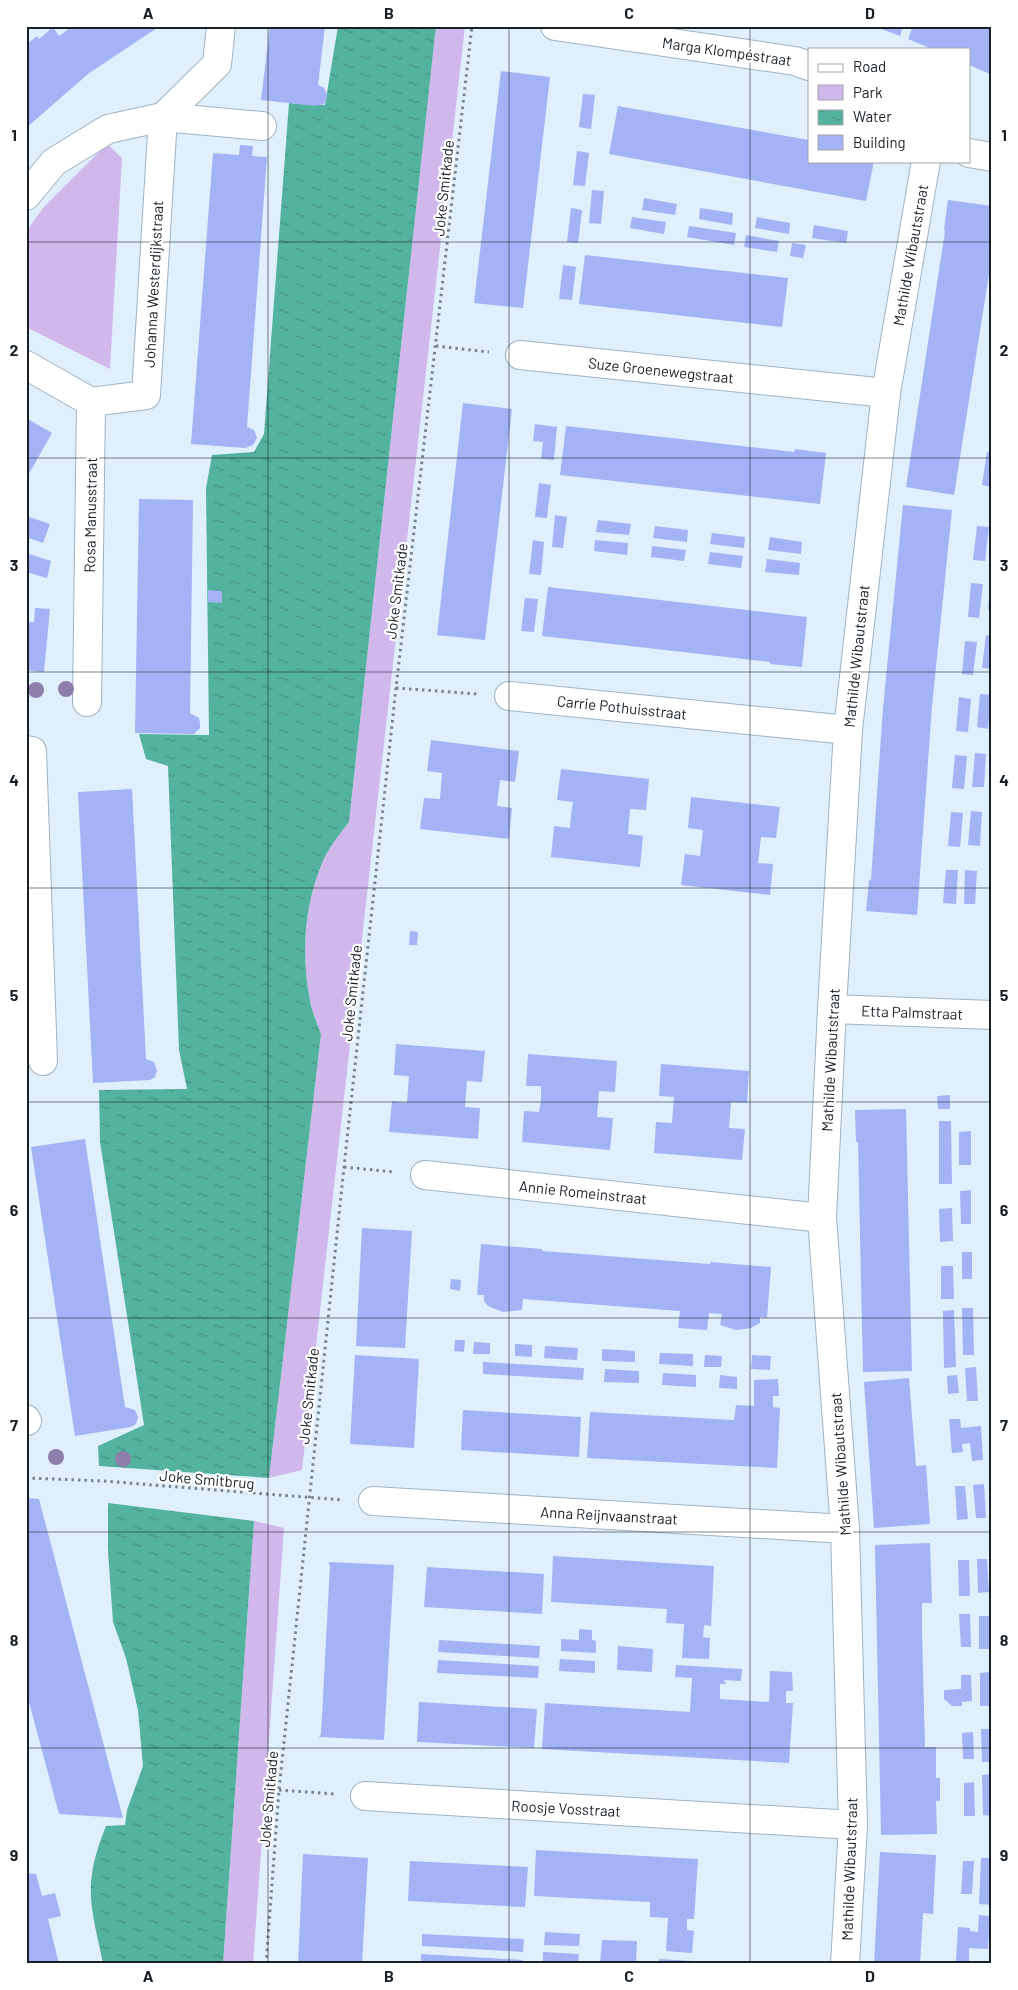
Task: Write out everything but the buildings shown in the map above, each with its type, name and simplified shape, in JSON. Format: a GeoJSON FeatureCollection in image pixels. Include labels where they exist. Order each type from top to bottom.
{"type":"FeatureCollection","features":[{"type":"Feature","properties":{"kind":"street"},"geometry":{"type":"LineString","coordinates":[[163,117],[217,64],[221,26]]}},
{"type":"Feature","properties":{"kind":"street","name":"Marga Klompéstraat"},"geometry":{"type":"LineString","coordinates":[[555,26],[795,61],[808,66]]}},
{"type":"Feature","properties":{"kind":"street"},"geometry":{"type":"LineString","coordinates":[[26,196],[54,162],[108,128],[163,117],[262,126]]}},
{"type":"Feature","properties":{"kind":"street","name":"Johanna Westerdijkstraat"},"geometry":{"type":"LineString","coordinates":[[91,402],[146,395],[163,117]]}},
{"type":"Feature","properties":{"kind":"street"},"geometry":{"type":"LineString","coordinates":[[970,153],[992,157]]}},
{"type":"Feature","properties":{"kind":"street","name":"Mathilde Wibautstraat"},"geometry":{"type":"LineString","coordinates":[[845,1964],[853,1825],[845,1529],[822,1218],[848,730],[886,393],[926,162]]}},
{"type":"Feature","properties":{"kind":"street","name":"Suze Groenewegstraat"},"geometry":{"type":"LineString","coordinates":[[520,355],[886,393]]}},
{"type":"Feature","properties":{"kind":"street"},"geometry":{"type":"LineString","coordinates":[[26,365],[91,402]]}},
{"type":"Feature","properties":{"kind":"street","name":"Rosa Manusstraat"},"geometry":{"type":"LineString","coordinates":[[87,702],[91,402]]}},
{"type":"Feature","properties":{"kind":"street","name":"Carrie Pothuisstraat"},"geometry":{"type":"LineString","coordinates":[[509,696],[848,730]]}},
{"type":"Feature","properties":{"kind":"street"},"geometry":{"type":"LineString","coordinates":[[26,750],[32,751],[43,1061]]}},
{"type":"Feature","properties":{"kind":"street","name":"Etta Palmstraat"},"geometry":{"type":"LineString","coordinates":[[832,1009],[992,1015]]}},
{"type":"Feature","properties":{"kind":"street","name":"Annie Romeinstraat"},"geometry":{"type":"LineString","coordinates":[[425,1175],[822,1218]]}},
{"type":"Feature","properties":{"kind":"street","name":"Anna Reijnvaanstraat"},"geometry":{"type":"LineString","coordinates":[[373,1501],[845,1529]]}},
{"type":"Feature","properties":{"kind":"street","name":"Roosje Vosstraat"},"geometry":{"type":"LineString","coordinates":[[364,1796],[853,1825]]}},
{"type":"Feature","properties":{"kind":"path","name":"Joke Smitkade"},"geometry":{"type":"LineString","coordinates":[[266,1964],[279,1790],[344,1167],[396,688],[472,26]]}},
{"type":"Feature","properties":{"kind":"path"},"geometry":{"type":"LineString","coordinates":[[436,346],[520,355]]}},
{"type":"Feature","properties":{"kind":"path"},"geometry":{"type":"LineString","coordinates":[[396,688],[509,696]]}},
{"type":"Feature","properties":{"kind":"path"},"geometry":{"type":"LineString","coordinates":[[344,1167],[425,1175]]}},
{"type":"Feature","properties":{"kind":"path","name":"Joke Smitbrug"},"geometry":{"type":"LineString","coordinates":[[26,1478],[103,1481],[309,1499]]}},
{"type":"Feature","properties":{"kind":"path"},"geometry":{"type":"LineString","coordinates":[[279,1790],[364,1796]]}},
{"type":"Feature","properties":{"kind":"green space"},"geometry":{"type":"Polygon","coordinates":[[[436,26],[465,26],[302,1470],[269,1478],[321,1034],[312,1009],[307,984],[305,948],[308,912],[323,861],[331,846],[349,822],[436,26]]]}},
{"type":"Feature","properties":{"kind":"green space"},"geometry":{"type":"Polygon","coordinates":[[[107,144],[122,158],[110,369],[26,327],[26,232],[43,208],[107,144]]]}},
{"type":"Feature","properties":{"kind":"green space"},"geometry":{"type":"Polygon","coordinates":[[[254,1521],[284,1528],[253,1964],[223,1964],[254,1521]]]}},
{"type":"Feature","properties":{"kind":"water"},"geometry":{"type":"Polygon","coordinates":[[[338,26],[436,26],[349,822],[331,846],[323,861],[308,912],[305,948],[307,984],[312,1009],[321,1034],[269,1478],[99,1466],[98,1446],[144,1425],[100,1142],[99,1090],[187,1089],[179,1050],[168,766],[146,759],[139,734],[209,735],[206,488],[212,455],[254,452],[264,434],[289,103],[325,105],[338,26]]]}},
{"type":"Feature","properties":{"kind":"water"},"geometry":{"type":"Polygon","coordinates":[[[108,1503],[254,1521],[223,1964],[103,1964],[92,1908],[91,1885],[93,1868],[106,1826],[125,1825],[127,1810],[143,1766],[138,1710],[126,1658],[113,1622],[108,1552],[108,1503]]]}}]}
